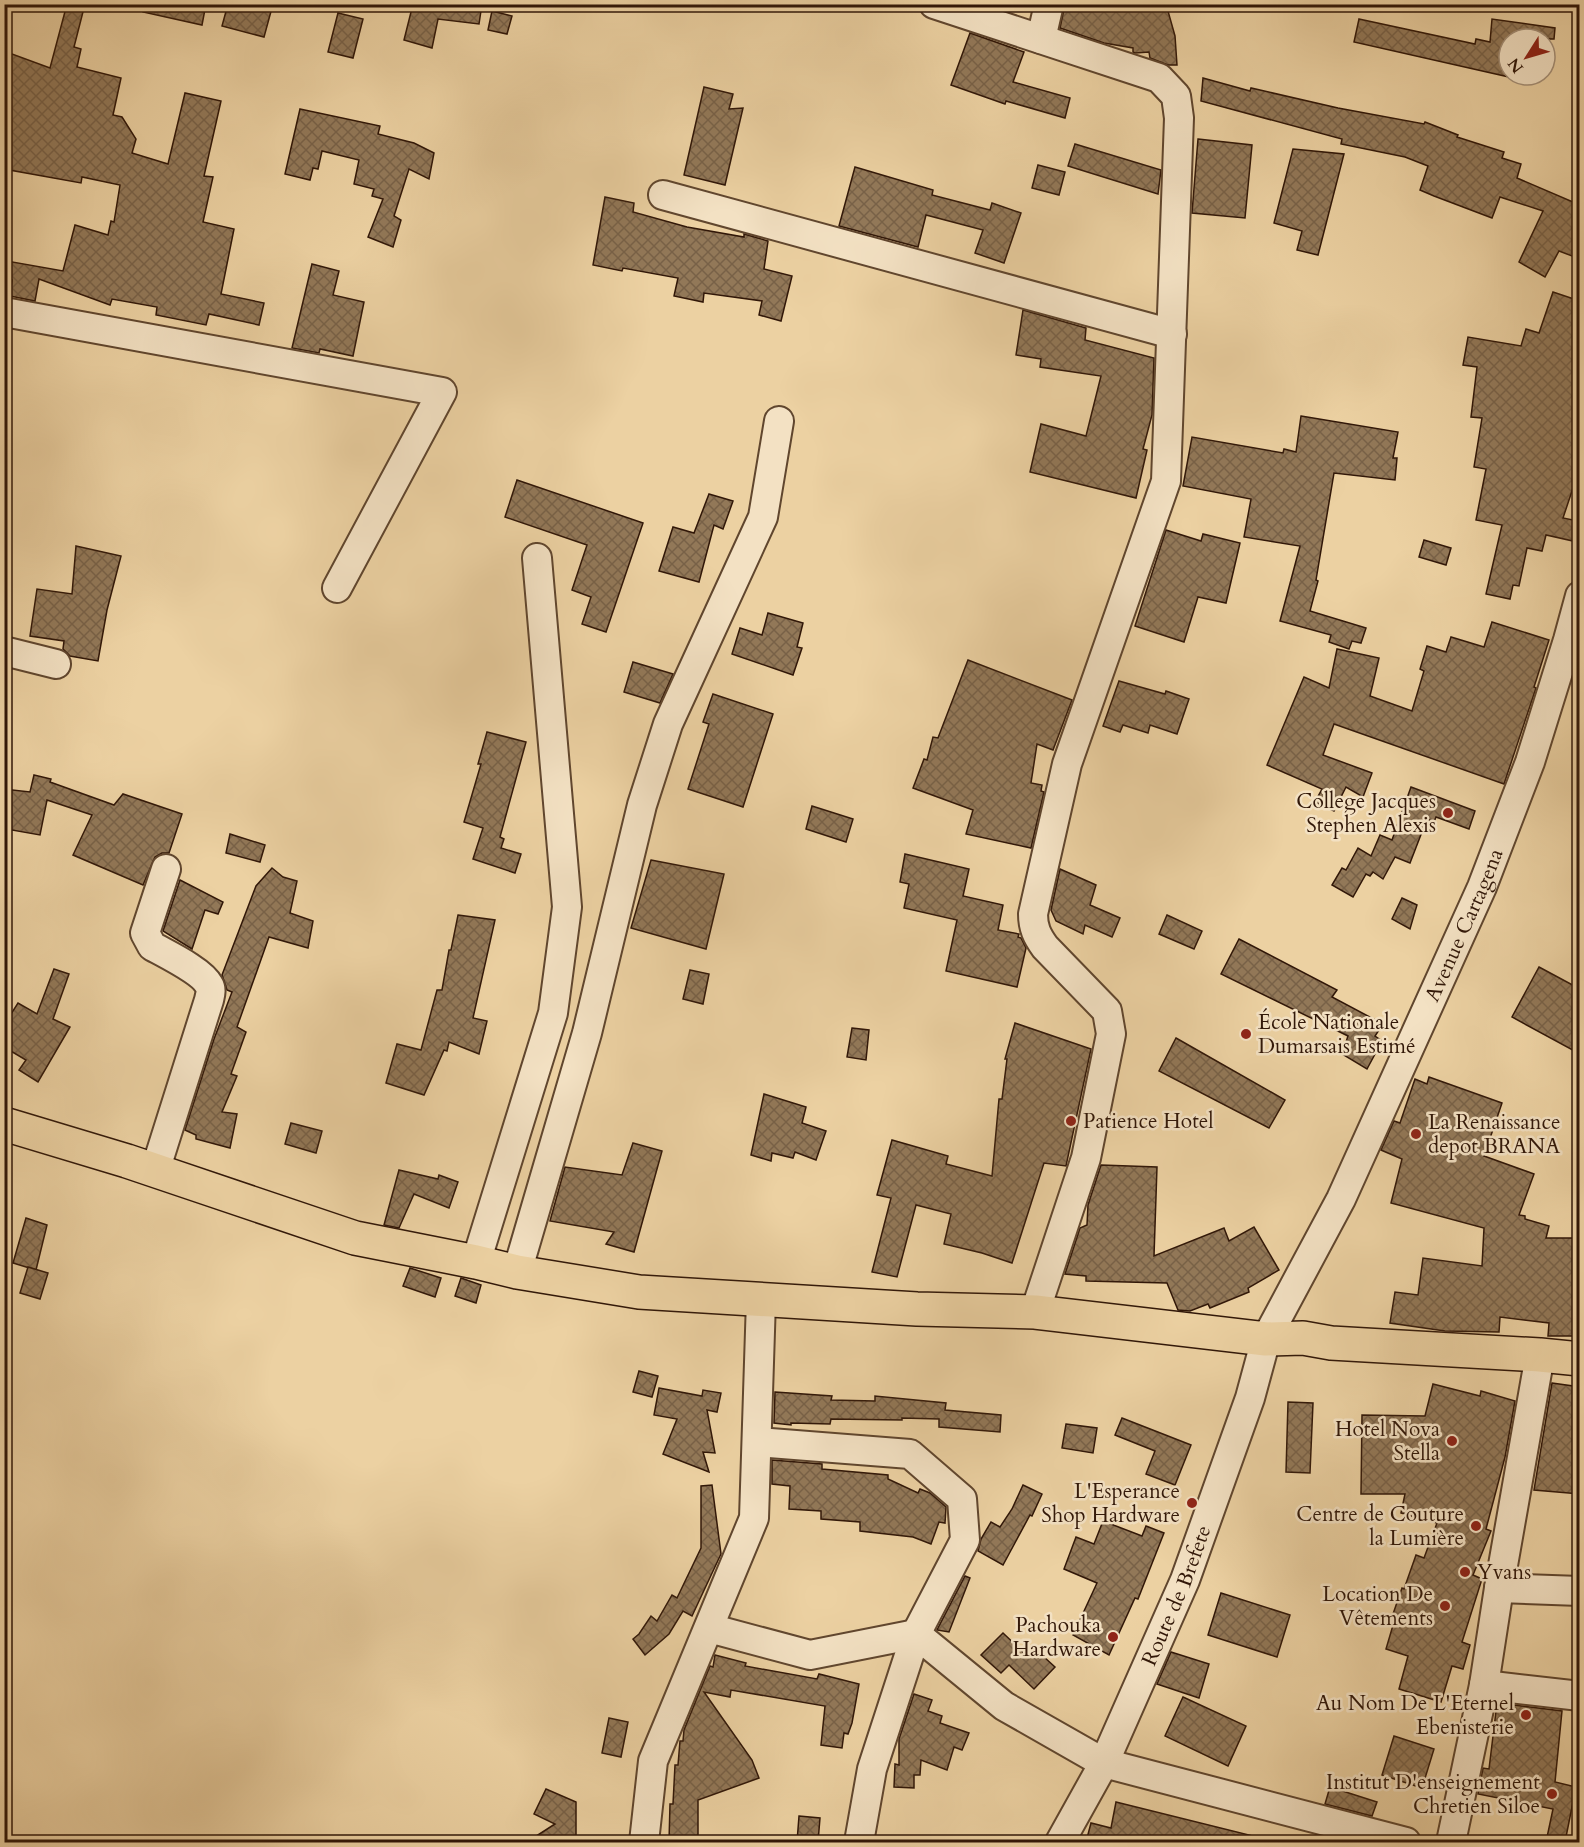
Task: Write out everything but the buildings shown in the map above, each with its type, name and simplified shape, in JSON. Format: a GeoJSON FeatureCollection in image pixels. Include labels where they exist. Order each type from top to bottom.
{"type":"FeatureCollection","features":[{"type":"Feature","properties":{"kind":"main road"},"geometry":{"type":"LineString","coordinates":[[4,1124],[155,1171],[355,1238],[517,1272],[639,1292],[917,1309],[1035,1312],[1266,1339],[1303,1338],[1331,1343],[1580,1359]]}},
{"type":"Feature","properties":{"kind":"street"},"geometry":{"type":"LineString","coordinates":[[934,4],[1160,78],[1176,96],[1179,118],[1166,481],[1067,764],[1033,914],[1033,925],[1045,947],[1107,1011],[1111,1034],[1086,1158],[1035,1312]]}},
{"type":"Feature","properties":{"kind":"street"},"geometry":{"type":"LineString","coordinates":[[1041,39],[1050,4]]}},
{"type":"Feature","properties":{"kind":"street"},"geometry":{"type":"LineString","coordinates":[[663,195],[1172,334]]}},
{"type":"Feature","properties":{"kind":"street"},"geometry":{"type":"LineString","coordinates":[[4,312],[442,392],[337,588]]}},
{"type":"Feature","properties":{"kind":"street"},"geometry":{"type":"LineString","coordinates":[[517,1272],[587,1033],[642,805],[668,724],[763,517],[779,421]]}},
{"type":"Feature","properties":{"kind":"street"},"geometry":{"type":"LineString","coordinates":[[476,1262],[553,1013],[567,906],[537,558]]}},
{"type":"Feature","properties":{"kind":"street","name":"Avenue Cartagena"},"geometry":{"type":"LineString","coordinates":[[1266,1339],[1341,1198],[1482,887],[1530,762],[1580,596]]}},
{"type":"Feature","properties":{"kind":"street"},"geometry":{"type":"LineString","coordinates":[[4,651],[56,664]]}},
{"type":"Feature","properties":{"kind":"street"},"geometry":{"type":"LineString","coordinates":[[155,1171],[211,989],[201,976],[152,946],[147,939],[145,933],[166,869]]}},
{"type":"Feature","properties":{"kind":"street"},"geometry":{"type":"LineString","coordinates":[[644,1842],[653,1761],[754,1518],[761,1300]]}},
{"type":"Feature","properties":{"kind":"street","name":"Route de Brefete"},"geometry":{"type":"LineString","coordinates":[[1060,1842],[1104,1763],[1185,1580],[1250,1398],[1266,1339]]}},
{"type":"Feature","properties":{"kind":"street"},"geometry":{"type":"LineString","coordinates":[[1451,1842],[1484,1685],[1540,1355]]}},
{"type":"Feature","properties":{"kind":"street"},"geometry":{"type":"LineString","coordinates":[[757,1442],[910,1454],[962,1498],[965,1540],[916,1634],[872,1769],[859,1842]]}},
{"type":"Feature","properties":{"kind":"street"},"geometry":{"type":"LineString","coordinates":[[1499,1588],[1580,1591]]}},
{"type":"Feature","properties":{"kind":"street"},"geometry":{"type":"LineString","coordinates":[[709,1628],[810,1655],[916,1634]]}},
{"type":"Feature","properties":{"kind":"street"},"geometry":{"type":"LineString","coordinates":[[916,1634],[1004,1706],[1104,1763],[1406,1842]]}},
{"type":"Feature","properties":{"kind":"street"},"geometry":{"type":"LineString","coordinates":[[1484,1685],[1580,1696]]}},
{"type":"Feature","properties":{"kind":"place","name":"College Jacques Stephen Alexis"},"geometry":{"type":"Point","coordinates":[1448,813]}},
{"type":"Feature","properties":{"kind":"place","name":"École Nationale Dumarsais Estimé"},"geometry":{"type":"Point","coordinates":[1246,1034]}},
{"type":"Feature","properties":{"kind":"place","name":"Patience Hotel"},"geometry":{"type":"Point","coordinates":[1071,1121]}},
{"type":"Feature","properties":{"kind":"place","name":"La Renaissance depot BRANA"},"geometry":{"type":"Point","coordinates":[1416,1134]}},
{"type":"Feature","properties":{"kind":"place","name":"Hotel Nova Stella"},"geometry":{"type":"Point","coordinates":[1452,1441]}},
{"type":"Feature","properties":{"kind":"place","name":"L'Esperance Shop Hardware"},"geometry":{"type":"Point","coordinates":[1192,1503]}},
{"type":"Feature","properties":{"kind":"place","name":"Centre de Couture la Lumière"},"geometry":{"type":"Point","coordinates":[1476,1526]}},
{"type":"Feature","properties":{"kind":"place","name":"Yvans"},"geometry":{"type":"Point","coordinates":[1465,1572]}},
{"type":"Feature","properties":{"kind":"place","name":"Location De Vêtements"},"geometry":{"type":"Point","coordinates":[1445,1606]}},
{"type":"Feature","properties":{"kind":"place","name":"Pachouka Hardware"},"geometry":{"type":"Point","coordinates":[1113,1637]}},
{"type":"Feature","properties":{"kind":"place","name":"Au Nom De L'Eternel Ebenisterie"},"geometry":{"type":"Point","coordinates":[1526,1715]}},
{"type":"Feature","properties":{"kind":"place","name":"Institut D'enseignement Chretien Siloe"},"geometry":{"type":"Point","coordinates":[1552,1794]}}]}
